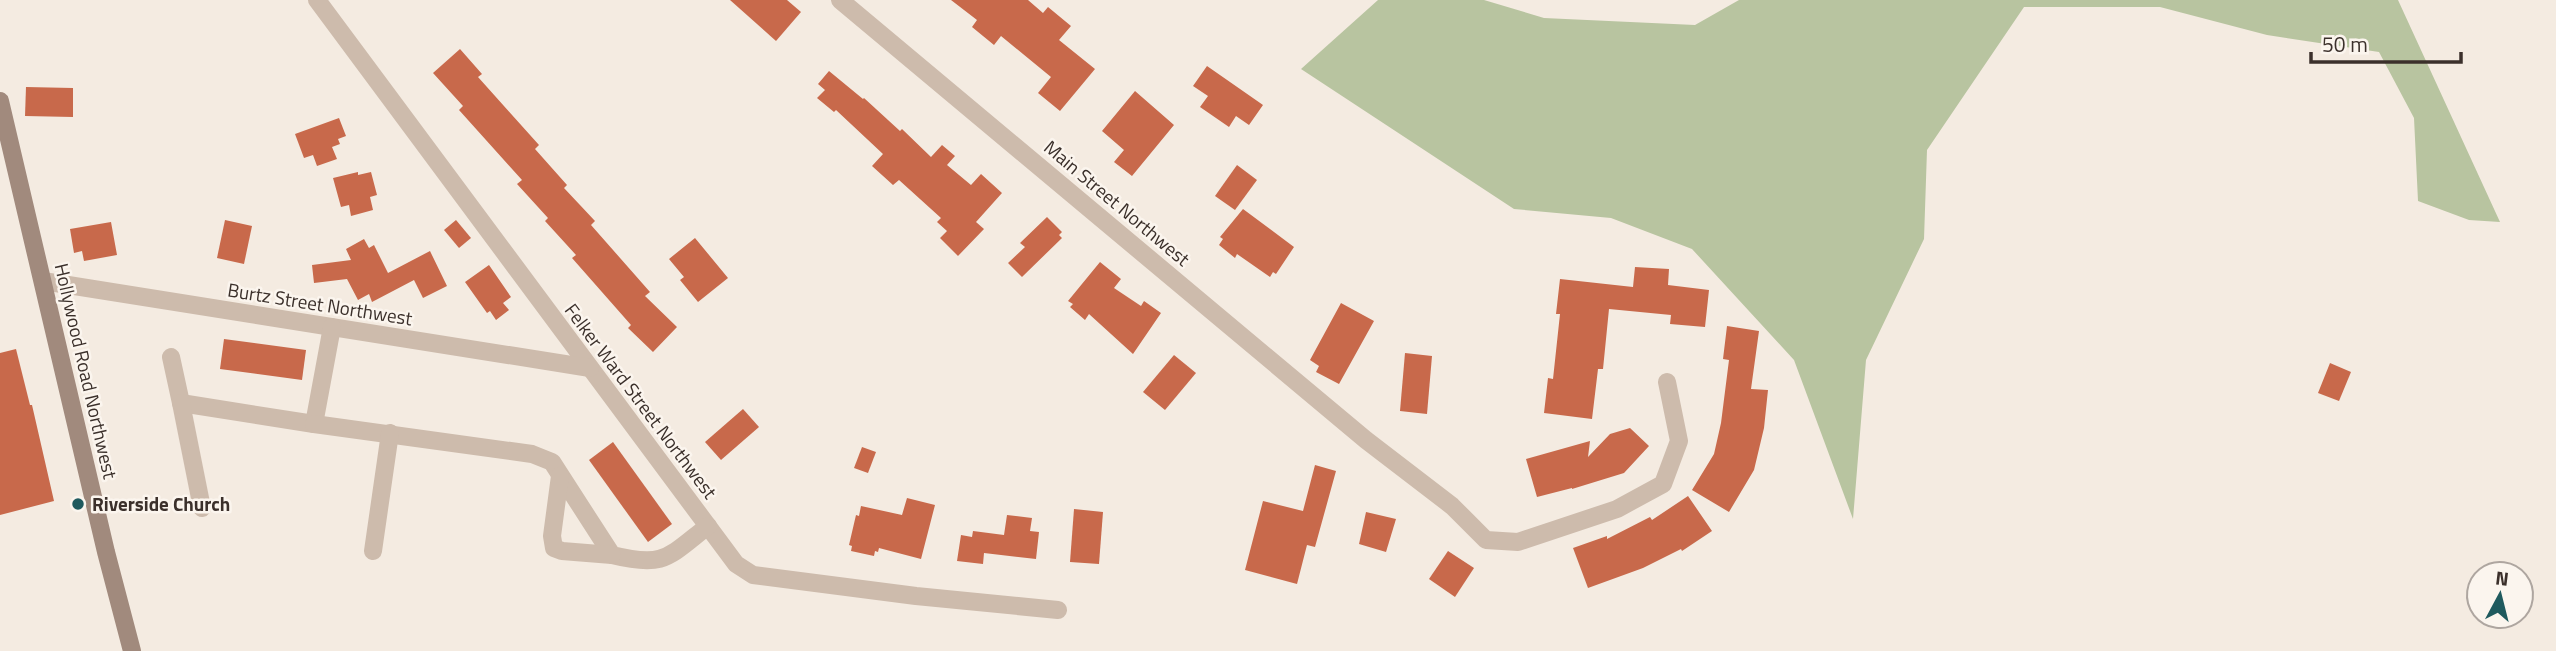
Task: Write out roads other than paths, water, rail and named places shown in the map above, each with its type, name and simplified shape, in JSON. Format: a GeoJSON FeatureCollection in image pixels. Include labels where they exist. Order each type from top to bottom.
{"type":"FeatureCollection","features":[{"type":"Feature","properties":{"kind":"street","name":"Felker Ward Street Northwest"},"geometry":{"type":"LineString","coordinates":[[317,0],[736,564],[753,575],[916,596],[1058,610]]}},
{"type":"Feature","properties":{"kind":"street","name":"Main Street Northwest"},"geometry":{"type":"LineString","coordinates":[[840,0],[1366,440],[1452,506],[1486,540],[1518,542],[1617,509],[1663,484],[1679,441],[1667,382]]}},
{"type":"Feature","properties":{"kind":"street","name":"Hollywood Road Northwest"},"geometry":{"type":"LineString","coordinates":[[0,101],[106,552],[132,651]]}},
{"type":"Feature","properties":{"kind":"street","name":"Burtz Street Northwest"},"geometry":{"type":"LineString","coordinates":[[43,281],[590,368]]}},
{"type":"Feature","properties":{"kind":"street"},"geometry":{"type":"LineString","coordinates":[[314,424],[332,327]]}},
{"type":"Feature","properties":{"kind":"street"},"geometry":{"type":"LineString","coordinates":[[172,357],[202,508]]}},
{"type":"Feature","properties":{"kind":"street"},"geometry":{"type":"LineString","coordinates":[[181,403],[532,454],[552,462],[612,555]]}},
{"type":"Feature","properties":{"kind":"street"},"geometry":{"type":"LineString","coordinates":[[373,551],[390,433]]}},
{"type":"Feature","properties":{"kind":"street"},"geometry":{"type":"LineString","coordinates":[[560,476],[552,537],[554,548],[562,551],[612,555],[637,561],[665,559],[708,526]]}},
{"type":"Feature","properties":{"kind":"place","name":"Riverside Church"},"geometry":{"type":"Point","coordinates":[78,504]}}]}
